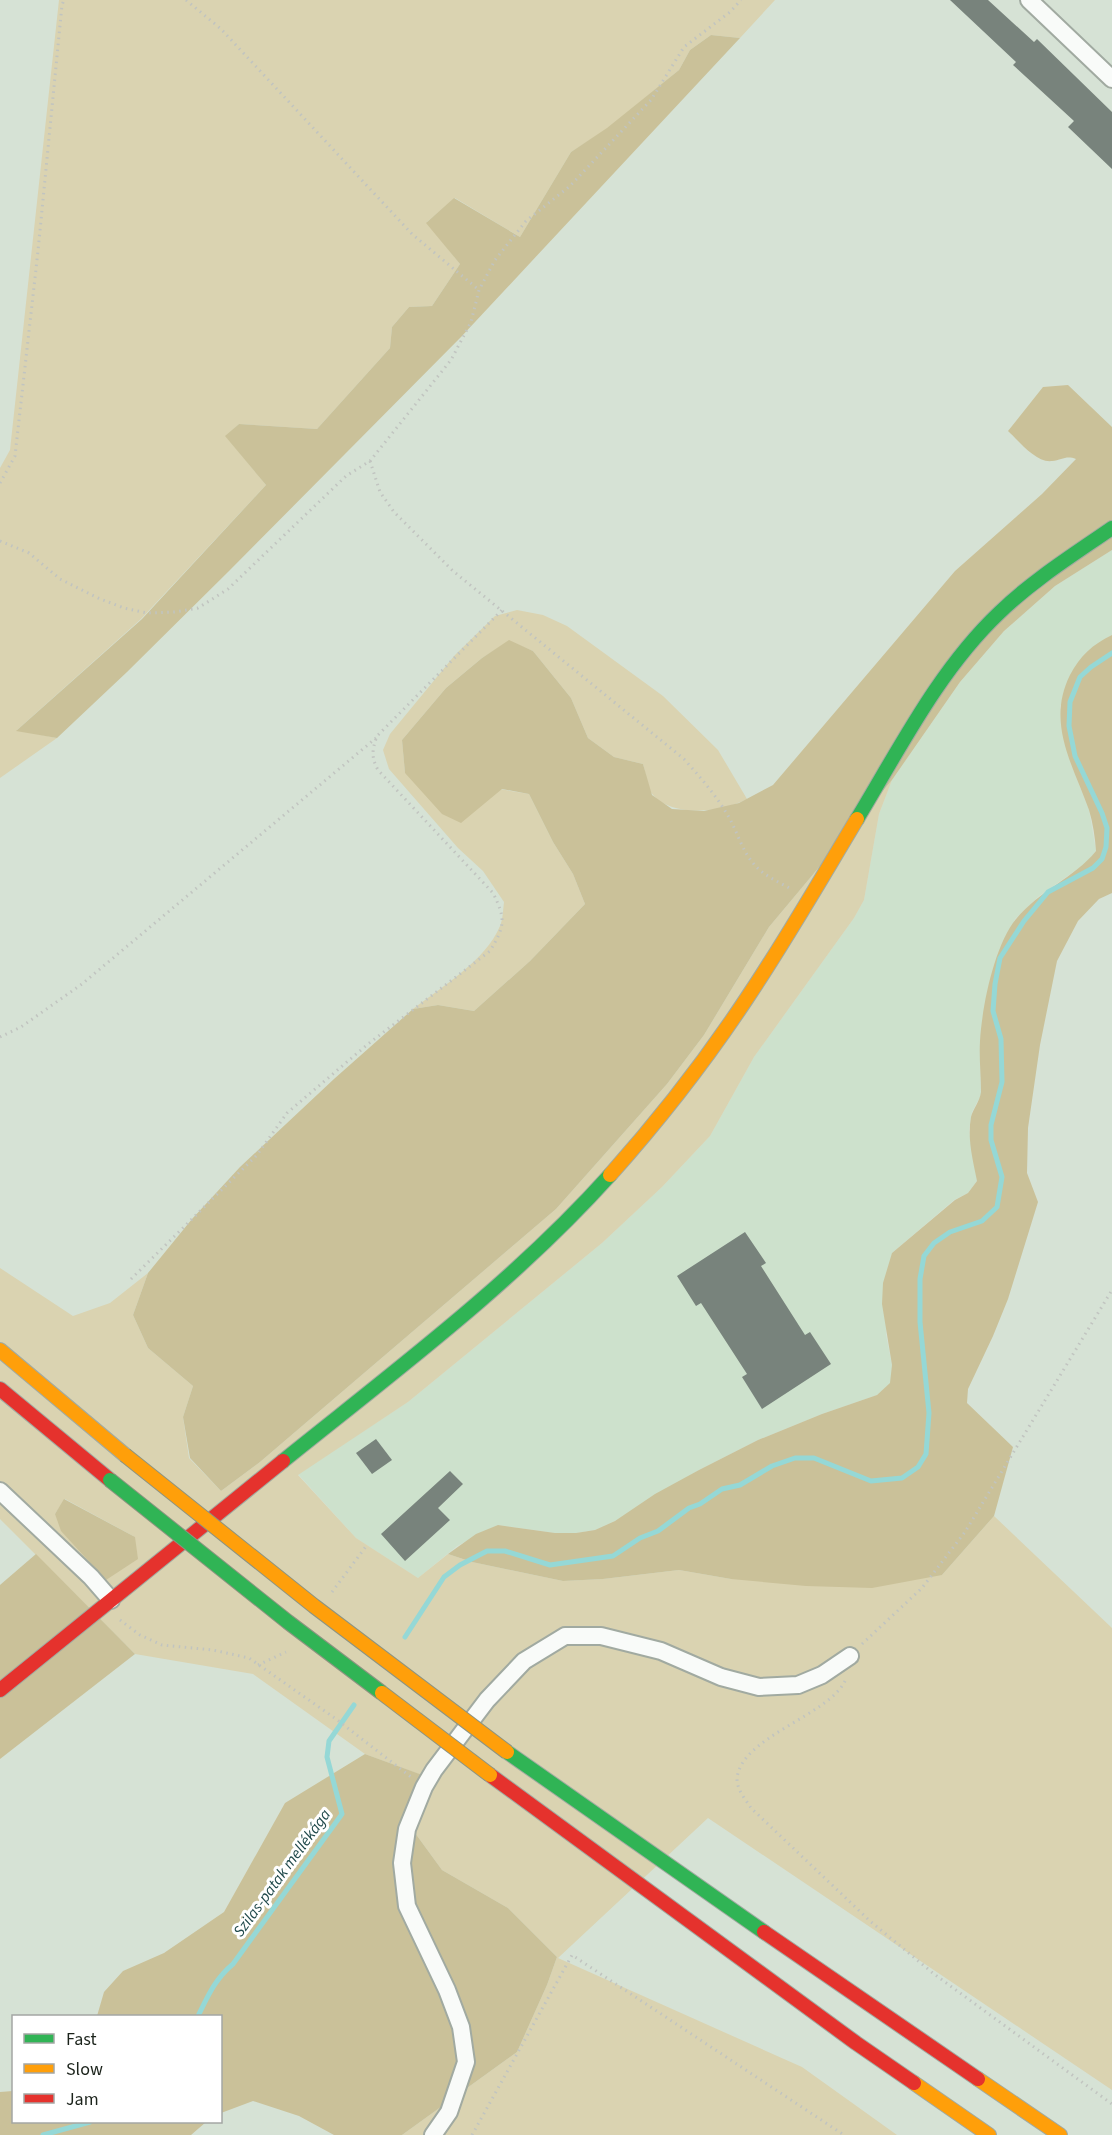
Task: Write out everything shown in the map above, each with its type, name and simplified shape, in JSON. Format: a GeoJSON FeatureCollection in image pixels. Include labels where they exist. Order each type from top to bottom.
{"type":"FeatureCollection","features":[{"type":"Feature","properties":{"kind":"main road"},"geometry":{"type":"LineString","coordinates":[[0,1690],[500,1284],[549,1238],[614,1171],[702,1061],[746,998],[810,898],[928,702],[968,647],[1014,599],[1112,528]]}},
{"type":"Feature","properties":{"kind":"main road"},"geometry":{"type":"LineString","coordinates":[[0,1350],[213,1527],[392,1667],[507,1752],[872,2008],[1060,2135]]}},
{"type":"Feature","properties":{"kind":"main road"},"geometry":{"type":"LineString","coordinates":[[0,1389],[288,1622],[490,1775],[856,2043],[989,2135]]}},
{"type":"Feature","properties":{"kind":"street"},"geometry":{"type":"LineString","coordinates":[[1029,0],[1112,79]]}},
{"type":"Feature","properties":{"kind":"street"},"geometry":{"type":"LineString","coordinates":[[0,1491],[91,1577],[107,1603]]}},
{"type":"Feature","properties":{"kind":"street"},"geometry":{"type":"LineString","coordinates":[[433,2135],[449,2112],[466,2062],[461,2026],[447,1990],[407,1906],[402,1863],[407,1829],[424,1787],[434,1770],[487,1700],[524,1661],[565,1636],[602,1636],[661,1651],[721,1677],[759,1687],[798,1685],[822,1675],[850,1656]]}},
{"type":"Feature","properties":{"kind":"path"},"geometry":{"type":"LineString","coordinates":[[0,483],[15,456],[64,0]]}},
{"type":"Feature","properties":{"kind":"path"},"geometry":{"type":"LineString","coordinates":[[186,0],[222,29],[412,234],[479,290]]}},
{"type":"Feature","properties":{"kind":"path"},"geometry":{"type":"LineString","coordinates":[[0,541],[29,553],[60,579],[124,608],[147,612],[175,612],[198,608],[228,589],[346,476],[370,461],[451,360],[471,322],[479,290],[495,260],[526,221],[570,186],[651,100],[684,47],[730,12],[741,0]]}},
{"type":"Feature","properties":{"kind":"path"},"geometry":{"type":"LineString","coordinates":[[370,461],[380,492],[394,512],[453,571],[684,759],[711,790],[728,816],[754,865],[773,880],[810,898]]}},
{"type":"Feature","properties":{"kind":"path"},"geometry":{"type":"LineString","coordinates":[[0,1037],[21,1027],[82,984],[377,736],[502,610]]}},
{"type":"Feature","properties":{"kind":"path"},"geometry":{"type":"LineString","coordinates":[[130,1279],[257,1155],[287,1113],[368,1044],[490,951],[501,933],[502,912],[493,893],[378,770],[372,759],[372,748],[377,736]]}},
{"type":"Feature","properties":{"kind":"path"},"geometry":{"type":"LineString","coordinates":[[1112,1290],[964,1532],[922,1588],[850,1656],[849,1671],[841,1688],[827,1702],[761,1744],[744,1763],[737,1779],[741,1792],[751,1808],[879,1929],[934,1974],[1112,2104]]}},
{"type":"Feature","properties":{"kind":"path"},"geometry":{"type":"LineString","coordinates":[[107,1603],[122,1623],[140,1635],[162,1645],[213,1650],[249,1659],[336,1719],[424,1787]]}},
{"type":"Feature","properties":{"kind":"path"},"geometry":{"type":"LineString","coordinates":[[472,2135],[572,1954],[844,2135]]}},
{"type":"Feature","properties":{"kind":"shaded area"},"geometry":{"type":"Polygon","coordinates":[[[59,0],[775,0],[740,38],[711,35],[690,50],[679,70],[607,129],[571,152],[520,237],[455,198],[427,222],[460,264],[432,306],[409,307],[392,327],[390,348],[317,429],[239,424],[226,436],[266,485],[141,619],[17,730],[57,738],[0,778],[0,468],[10,450],[59,0]]]}},
{"type":"Feature","properties":{"kind":"shaded area"},"geometry":{"type":"Polygon","coordinates":[[[711,35],[740,38],[461,337],[229,571],[57,738],[16,731],[142,619],[266,485],[225,436],[239,424],[317,429],[390,348],[392,327],[409,307],[432,306],[460,264],[426,223],[454,198],[520,237],[571,152],[607,128],[679,70],[690,50],[711,35]]]}},
{"type":"Feature","properties":{"kind":"shaded area"},"geometry":{"type":"Polygon","coordinates":[[[1068,385],[1112,427],[1112,550],[1055,586],[1004,631],[960,682],[892,780],[769,927],[704,1035],[667,1084],[556,1209],[260,1462],[221,1491],[190,1458],[183,1417],[193,1386],[148,1348],[133,1315],[148,1273],[192,1219],[240,1167],[413,1009],[438,1005],[474,1011],[530,961],[585,904],[573,874],[553,842],[529,794],[502,789],[461,823],[442,814],[405,773],[402,740],[446,688],[482,658],[509,640],[533,651],[571,698],[588,738],[614,757],[643,764],[652,795],[672,809],[704,811],[739,803],[773,785],[955,571],[1042,494],[1076,459],[1046,461],[1040,459],[1008,431],[1043,387],[1068,385]]]}},
{"type":"Feature","properties":{"kind":"shaded area"},"geometry":{"type":"Polygon","coordinates":[[[1112,550],[1112,635],[1104,639],[1060,706],[1068,756],[1089,810],[1096,851],[1086,863],[1039,896],[1015,919],[991,977],[980,1041],[981,1095],[972,1112],[969,1130],[977,1181],[968,1193],[954,1200],[892,1253],[886,1335],[892,1365],[891,1383],[877,1395],[758,1440],[699,1470],[615,1521],[595,1530],[555,1533],[498,1525],[457,1546],[418,1578],[356,1538],[298,1474],[408,1402],[602,1243],[662,1187],[710,1136],[754,1057],[854,918],[864,900],[879,814],[892,780],[960,682],[1004,631],[1055,586],[1112,550]]]}},
{"type":"Feature","properties":{"kind":"shaded area"},"geometry":{"type":"Polygon","coordinates":[[[517,610],[543,615],[567,626],[663,696],[718,750],[747,799],[712,810],[685,810],[662,802],[651,792],[643,764],[614,757],[588,738],[571,698],[533,651],[509,641],[482,658],[446,688],[402,740],[405,773],[529,794],[553,842],[573,874],[585,904],[530,961],[474,1011],[438,1005],[413,1009],[450,982],[485,950],[500,926],[504,902],[483,871],[458,848],[389,769],[383,750],[390,734],[455,655],[495,616],[517,610]]]}},
{"type":"Feature","properties":{"kind":"shaded area"},"geometry":{"type":"Polygon","coordinates":[[[1112,635],[1112,893],[1099,899],[1078,921],[1057,961],[1040,1045],[1028,1128],[1027,1173],[1038,1202],[1008,1299],[968,1389],[967,1403],[1013,1447],[994,1516],[942,1575],[872,1588],[806,1586],[731,1579],[679,1570],[563,1581],[472,1562],[448,1554],[476,1534],[498,1525],[555,1533],[595,1530],[615,1521],[655,1494],[758,1440],[877,1395],[890,1383],[892,1365],[882,1304],[883,1283],[892,1253],[955,1200],[968,1193],[977,1181],[971,1149],[970,1125],[981,1092],[980,1047],[983,1011],[990,977],[1001,945],[1016,919],[1025,909],[1087,861],[1096,851],[1089,810],[1064,744],[1061,710],[1063,693],[1078,662],[1099,642],[1112,635]]]}},
{"type":"Feature","properties":{"kind":"shaded area"},"geometry":{"type":"Polygon","coordinates":[[[892,780],[879,814],[864,900],[854,918],[754,1057],[710,1136],[662,1187],[602,1243],[408,1402],[298,1475],[356,1538],[418,1578],[448,1554],[472,1562],[563,1581],[679,1570],[731,1579],[942,1575],[994,1516],[1112,1628],[1112,2090],[708,1818],[558,1958],[802,2067],[897,2135],[402,2135],[517,2052],[557,1957],[508,1908],[442,1870],[407,1822],[424,1776],[365,1754],[253,1674],[135,1654],[0,1519],[0,1268],[73,1316],[110,1303],[148,1273],[133,1315],[148,1348],[193,1386],[183,1417],[189,1458],[221,1491],[260,1462],[556,1209],[667,1084],[704,1035],[769,927],[892,780]],[[65,1499],[55,1514],[135,1537],[65,1499]]]}},
{"type":"Feature","properties":{"kind":"shaded area"},"geometry":{"type":"Polygon","coordinates":[[[64,1499],[135,1537],[138,1559],[106,1580],[61,1531],[55,1514],[64,1499]]]}},
{"type":"Feature","properties":{"kind":"shaded area"},"geometry":{"type":"Polygon","coordinates":[[[36,1554],[135,1654],[0,1759],[0,1585],[36,1554]]]}},
{"type":"Feature","properties":{"kind":"shaded area"},"geometry":{"type":"Polygon","coordinates":[[[365,1754],[425,1776],[407,1822],[442,1870],[508,1908],[557,1957],[517,2052],[402,2135],[334,2135],[299,2116],[253,2101],[222,2113],[222,2015],[97,2015],[104,1992],[123,1971],[164,1953],[224,1912],[285,1803],[365,1754]]]}},
{"type":"Feature","properties":{"kind":"shaded area"},"geometry":{"type":"Polygon","coordinates":[[[12,2091],[12,2123],[205,2123],[191,2135],[0,2135],[0,2092],[12,2091]]]}},
{"type":"Feature","properties":{"kind":"building"},"geometry":{"type":"Polygon","coordinates":[[[950,0],[988,0],[1034,42],[1037,39],[1112,112],[1112,169],[1068,127],[1074,121],[1013,65],[1016,62],[950,0]]]}},
{"type":"Feature","properties":{"kind":"building"},"geometry":{"type":"Polygon","coordinates":[[[745,1232],[766,1263],[761,1266],[805,1335],[810,1332],[831,1364],[762,1409],[742,1377],[747,1374],[701,1303],[696,1306],[677,1276],[745,1232]]]}},
{"type":"Feature","properties":{"kind":"building"},"geometry":{"type":"Polygon","coordinates":[[[376,1439],[392,1460],[372,1474],[356,1453],[376,1439]]]}},
{"type":"Feature","properties":{"kind":"building"},"geometry":{"type":"Polygon","coordinates":[[[450,1471],[463,1484],[438,1508],[450,1520],[405,1561],[381,1534],[450,1471]]]}},
{"type":"Feature","properties":{"kind":"waterway","name":"Szilas-patak mellékága"},"geometry":{"type":"LineString","coordinates":[[405,1637],[444,1577],[460,1565],[487,1551],[505,1551],[550,1565],[613,1556],[640,1538],[658,1531],[689,1508],[700,1504],[722,1489],[740,1485],[772,1466],[795,1458],[814,1458],[871,1481],[902,1478],[918,1467],[926,1454],[929,1413],[920,1322],[920,1279],[924,1256],[934,1243],[950,1232],[982,1221],[997,1207],[1002,1177],[991,1140],[991,1125],[1002,1082],[1001,1039],[993,1011],[1000,958],[1024,921],[1048,892],[1093,868],[1102,859],[1106,847],[1107,828],[1075,756],[1069,726],[1070,702],[1080,677],[1112,653]]}},
{"type":"Feature","properties":{"kind":"waterway","name":"Szilas-patak mellékága"},"geometry":{"type":"LineString","coordinates":[[199,2015],[217,1982],[233,1964],[342,1814],[327,1757],[329,1741],[354,1705]]}},
{"type":"Feature","properties":{"kind":"waterway","name":"Szilas-patak mellékága"},"geometry":{"type":"LineString","coordinates":[[43,2135],[86,2123]]}},
{"type":"Feature","properties":{"kind":"traffic: fast"},"geometry":{"type":"LineString","coordinates":[[857,819],[922,711],[977,635],[1026,590],[1112,528]]}},
{"type":"Feature","properties":{"kind":"traffic: fast"},"geometry":{"type":"LineString","coordinates":[[283,1461],[411,1359],[494,1289],[573,1215],[610,1175]]}},
{"type":"Feature","properties":{"kind":"traffic: fast"},"geometry":{"type":"LineString","coordinates":[[110,1480],[288,1622],[382,1693]]}},
{"type":"Feature","properties":{"kind":"traffic: fast"},"geometry":{"type":"LineString","coordinates":[[507,1752],[764,1932]]}},
{"type":"Feature","properties":{"kind":"traffic: slow"},"geometry":{"type":"LineString","coordinates":[[610,1175],[682,1089],[731,1021],[789,932],[857,819]]}},
{"type":"Feature","properties":{"kind":"traffic: slow"},"geometry":{"type":"LineString","coordinates":[[0,1350],[125,1455]]}},
{"type":"Feature","properties":{"kind":"traffic: slow"},"geometry":{"type":"LineString","coordinates":[[125,1455],[314,1606],[507,1752]]}},
{"type":"Feature","properties":{"kind":"traffic: slow"},"geometry":{"type":"LineString","coordinates":[[382,1693],[490,1775]]}},
{"type":"Feature","properties":{"kind":"traffic: slow"},"geometry":{"type":"LineString","coordinates":[[978,2079],[1060,2135]]}},
{"type":"Feature","properties":{"kind":"traffic: slow"},"geometry":{"type":"LineString","coordinates":[[914,2083],[989,2135]]}},
{"type":"Feature","properties":{"kind":"traffic: jam"},"geometry":{"type":"LineString","coordinates":[[0,1389],[110,1480]]}},
{"type":"Feature","properties":{"kind":"traffic: jam"},"geometry":{"type":"LineString","coordinates":[[0,1690],[283,1461]]}},
{"type":"Feature","properties":{"kind":"traffic: jam"},"geometry":{"type":"LineString","coordinates":[[490,1775],[914,2083]]}},
{"type":"Feature","properties":{"kind":"traffic: jam"},"geometry":{"type":"LineString","coordinates":[[764,1932],[978,2079]]}}]}
